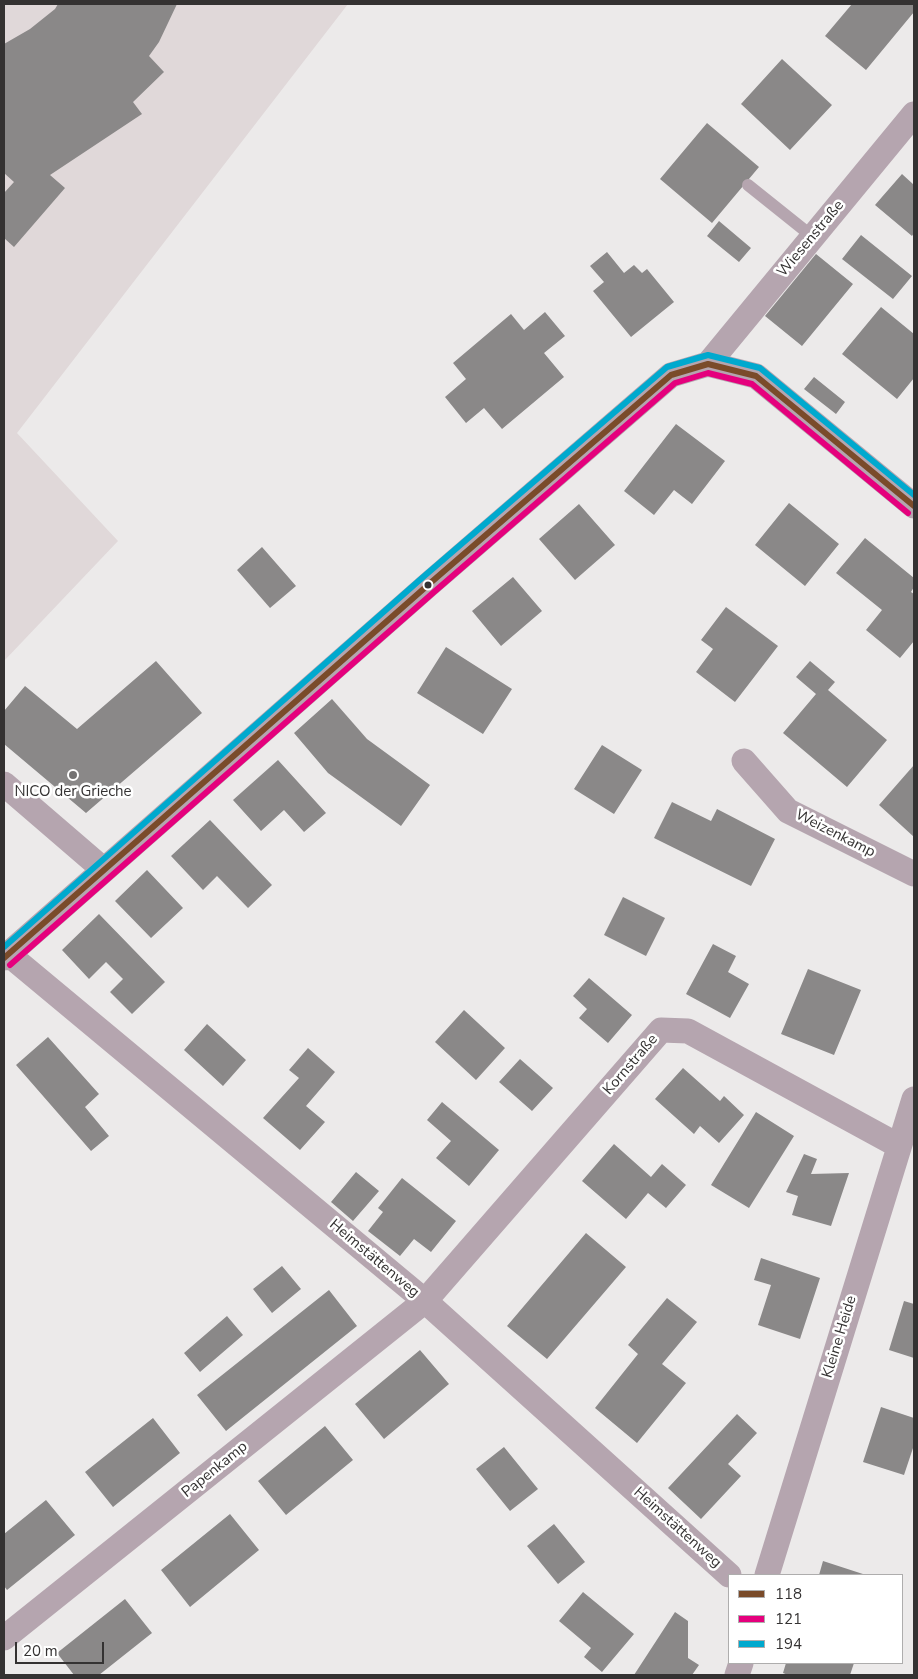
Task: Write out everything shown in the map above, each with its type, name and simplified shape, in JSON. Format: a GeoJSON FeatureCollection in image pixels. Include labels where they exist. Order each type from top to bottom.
{"type":"FeatureCollection","features":[{"type":"Feature","properties":{"kind":"street","name":"Wiesenstraße"},"geometry":{"type":"LineString","coordinates":[[708,364],[914,114]]}},
{"type":"Feature","properties":{"kind":"street"},"geometry":{"type":"LineString","coordinates":[[6,956],[435,579],[671,375],[708,364],[756,376],[914,506]]}},
{"type":"Feature","properties":{"kind":"street","name":"Weizenkamp"},"geometry":{"type":"LineString","coordinates":[[744,761],[788,811],[914,874]]}},
{"type":"Feature","properties":{"kind":"street"},"geometry":{"type":"LineString","coordinates":[[4,784],[104,870]]}},
{"type":"Feature","properties":{"kind":"street","name":"Heimstättenweg"},"geometry":{"type":"LineString","coordinates":[[6,956],[426,1301],[728,1574]]}},
{"type":"Feature","properties":{"kind":"street","name":"Kornstraße"},"geometry":{"type":"LineString","coordinates":[[426,1301],[661,1030],[688,1031],[899,1146]]}},
{"type":"Feature","properties":{"kind":"street","name":"Kleine Heide"},"geometry":{"type":"LineString","coordinates":[[767,1574],[914,1099]]}},
{"type":"Feature","properties":{"kind":"street","name":"Papenkamp"},"geometry":{"type":"LineString","coordinates":[[4,1638],[426,1301]]}},
{"type":"Feature","properties":{"kind":"lane"},"geometry":{"type":"LineString","coordinates":[[748,186],[812,237]]}},
{"type":"Feature","properties":{"kind":"shaded area"},"geometry":{"type":"Polygon","coordinates":[[[4,4],[348,4],[17,433],[118,541],[4,661],[4,4]]]}},
{"type":"Feature","properties":{"kind":"building"},"geometry":{"type":"Polygon","coordinates":[[[58,4],[177,4],[159,42],[149,56],[164,72],[133,102],[142,114],[50,175],[65,188],[14,247],[4,238],[4,193],[14,182],[4,173],[4,44],[30,29],[55,9],[58,4]]]}},
{"type":"Feature","properties":{"kind":"building"},"geometry":{"type":"Polygon","coordinates":[[[852,4],[914,5],[914,12],[866,70],[825,36],[852,4]]]}},
{"type":"Feature","properties":{"kind":"building"},"geometry":{"type":"Polygon","coordinates":[[[782,59],[832,105],[790,150],[741,104],[782,59]]]}},
{"type":"Feature","properties":{"kind":"building"},"geometry":{"type":"Polygon","coordinates":[[[707,123],[759,167],[712,223],[660,179],[707,123]]]}},
{"type":"Feature","properties":{"kind":"building"},"geometry":{"type":"Polygon","coordinates":[[[902,174],[914,185],[914,233],[912,236],[875,205],[902,174]]]}},
{"type":"Feature","properties":{"kind":"building"},"geometry":{"type":"Polygon","coordinates":[[[719,221],[751,248],[739,262],[707,236],[719,221]]]}},
{"type":"Feature","properties":{"kind":"building"},"geometry":{"type":"Polygon","coordinates":[[[861,235],[912,276],[893,299],[842,259],[861,235]]]}},
{"type":"Feature","properties":{"kind":"building"},"geometry":{"type":"Polygon","coordinates":[[[607,252],[624,273],[634,265],[642,273],[647,269],[674,302],[631,337],[593,291],[604,282],[590,266],[607,252]]]}},
{"type":"Feature","properties":{"kind":"building"},"geometry":{"type":"Polygon","coordinates":[[[816,254],[853,284],[802,346],[765,316],[816,254]]]}},
{"type":"Feature","properties":{"kind":"building"},"geometry":{"type":"Polygon","coordinates":[[[881,307],[914,334],[914,378],[897,399],[842,354],[881,307]]]}},
{"type":"Feature","properties":{"kind":"building"},"geometry":{"type":"Polygon","coordinates":[[[545,312],[565,336],[544,353],[564,377],[502,429],[484,408],[466,423],[445,397],[466,379],[453,363],[511,314],[524,330],[545,312]]]}},
{"type":"Feature","properties":{"kind":"building"},"geometry":{"type":"Polygon","coordinates":[[[814,377],[845,402],[836,414],[804,389],[814,377]]]}},
{"type":"Feature","properties":{"kind":"building"},"geometry":{"type":"Polygon","coordinates":[[[676,424],[725,461],[692,504],[674,490],[654,515],[624,491],[676,424]]]}},
{"type":"Feature","properties":{"kind":"building"},"geometry":{"type":"Polygon","coordinates":[[[789,503],[839,544],[805,586],[755,545],[789,503]]]}},
{"type":"Feature","properties":{"kind":"building"},"geometry":{"type":"Polygon","coordinates":[[[579,504],[615,545],[575,580],[539,539],[579,504]]]}},
{"type":"Feature","properties":{"kind":"building"},"geometry":{"type":"Polygon","coordinates":[[[865,538],[914,578],[914,587],[911,592],[914,594],[914,641],[900,658],[866,630],[882,610],[836,573],[865,538]]]}},
{"type":"Feature","properties":{"kind":"building"},"geometry":{"type":"Polygon","coordinates":[[[262,547],[296,586],[270,608],[237,570],[262,547]]]}},
{"type":"Feature","properties":{"kind":"building"},"geometry":{"type":"Polygon","coordinates":[[[513,577],[542,611],[501,646],[472,611],[513,577]]]}},
{"type":"Feature","properties":{"kind":"building"},"geometry":{"type":"Polygon","coordinates":[[[726,607],[778,646],[735,702],[696,672],[713,649],[701,640],[726,607]]]}},
{"type":"Feature","properties":{"kind":"building"},"geometry":{"type":"Polygon","coordinates":[[[446,647],[512,689],[483,734],[417,693],[446,647]]]}},
{"type":"Feature","properties":{"kind":"building"},"geometry":{"type":"Polygon","coordinates":[[[156,661],[202,713],[86,813],[4,744],[4,711],[25,686],[77,729],[156,661]]]}},
{"type":"Feature","properties":{"kind":"building"},"geometry":{"type":"Polygon","coordinates":[[[810,661],[835,682],[828,690],[887,740],[847,787],[783,733],[816,694],[796,677],[810,661]]]}},
{"type":"Feature","properties":{"kind":"building"},"geometry":{"type":"Polygon","coordinates":[[[332,699],[367,739],[430,785],[401,826],[328,773],[294,733],[332,699]]]}},
{"type":"Feature","properties":{"kind":"building"},"geometry":{"type":"Polygon","coordinates":[[[602,745],[642,770],[614,814],[574,789],[602,745]]]}},
{"type":"Feature","properties":{"kind":"building"},"geometry":{"type":"Polygon","coordinates":[[[278,760],[326,813],[304,832],[284,810],[261,831],[233,800],[278,760]]]}},
{"type":"Feature","properties":{"kind":"building"},"geometry":{"type":"Polygon","coordinates":[[[914,765],[914,837],[879,805],[914,765]]]}},
{"type":"Feature","properties":{"kind":"building"},"geometry":{"type":"Polygon","coordinates":[[[672,802],[711,821],[717,809],[775,839],[751,886],[654,838],[672,802]]]}},
{"type":"Feature","properties":{"kind":"building"},"geometry":{"type":"Polygon","coordinates":[[[210,820],[272,885],[248,908],[217,876],[203,890],[171,856],[210,820]]]}},
{"type":"Feature","properties":{"kind":"building"},"geometry":{"type":"Polygon","coordinates":[[[147,870],[183,908],[151,938],[115,901],[147,870]]]}},
{"type":"Feature","properties":{"kind":"building"},"geometry":{"type":"Polygon","coordinates":[[[623,897],[665,918],[646,956],[604,935],[623,897]]]}},
{"type":"Feature","properties":{"kind":"building"},"geometry":{"type":"Polygon","coordinates":[[[99,914],[165,982],[132,1014],[110,992],[123,979],[106,962],[89,979],[62,950],[99,914]]]}},
{"type":"Feature","properties":{"kind":"building"},"geometry":{"type":"Polygon","coordinates":[[[713,944],[736,956],[728,972],[749,984],[730,1018],[686,994],[713,944]]]}},
{"type":"Feature","properties":{"kind":"building"},"geometry":{"type":"Polygon","coordinates":[[[808,969],[861,990],[834,1055],[781,1034],[808,969]]]}},
{"type":"Feature","properties":{"kind":"building"},"geometry":{"type":"Polygon","coordinates":[[[589,978],[632,1015],[608,1043],[579,1018],[587,1009],[573,996],[589,978]]]}},
{"type":"Feature","properties":{"kind":"building"},"geometry":{"type":"Polygon","coordinates":[[[464,1010],[505,1048],[476,1080],[435,1042],[464,1010]]]}},
{"type":"Feature","properties":{"kind":"building"},"geometry":{"type":"Polygon","coordinates":[[[207,1024],[246,1060],[223,1086],[184,1050],[207,1024]]]}},
{"type":"Feature","properties":{"kind":"building"},"geometry":{"type":"Polygon","coordinates":[[[48,1037],[99,1094],[85,1107],[109,1136],[91,1151],[16,1065],[48,1037]]]}},
{"type":"Feature","properties":{"kind":"building"},"geometry":{"type":"Polygon","coordinates":[[[308,1048],[335,1072],[306,1106],[325,1122],[300,1150],[263,1118],[299,1078],[289,1070],[308,1048]]]}},
{"type":"Feature","properties":{"kind":"building"},"geometry":{"type":"Polygon","coordinates":[[[520,1059],[553,1088],[532,1111],[499,1082],[520,1059]]]}},
{"type":"Feature","properties":{"kind":"building"},"geometry":{"type":"Polygon","coordinates":[[[683,1068],[720,1101],[724,1096],[744,1115],[719,1143],[700,1126],[694,1134],[655,1099],[683,1068]]]}},
{"type":"Feature","properties":{"kind":"building"},"geometry":{"type":"Polygon","coordinates":[[[442,1102],[499,1150],[469,1186],[436,1158],[451,1141],[427,1120],[442,1102]]]}},
{"type":"Feature","properties":{"kind":"building"},"geometry":{"type":"Polygon","coordinates":[[[756,1112],[794,1136],[749,1208],[711,1185],[756,1112]]]}},
{"type":"Feature","properties":{"kind":"building"},"geometry":{"type":"Polygon","coordinates":[[[614,1144],[651,1177],[662,1164],[686,1185],[666,1208],[648,1193],[626,1219],[582,1181],[614,1144]]]}},
{"type":"Feature","properties":{"kind":"building"},"geometry":{"type":"Polygon","coordinates":[[[804,1154],[817,1159],[811,1174],[849,1173],[831,1226],[792,1215],[798,1196],[786,1192],[804,1154]]]}},
{"type":"Feature","properties":{"kind":"building"},"geometry":{"type":"Polygon","coordinates":[[[356,1172],[379,1191],[353,1221],[331,1202],[356,1172]]]}},
{"type":"Feature","properties":{"kind":"building"},"geometry":{"type":"Polygon","coordinates":[[[402,1178],[456,1221],[431,1252],[414,1239],[400,1256],[368,1231],[383,1212],[378,1208],[402,1178]]]}},
{"type":"Feature","properties":{"kind":"building"},"geometry":{"type":"Polygon","coordinates":[[[586,1233],[626,1267],[547,1359],[507,1326],[586,1233]]]}},
{"type":"Feature","properties":{"kind":"building"},"geometry":{"type":"Polygon","coordinates":[[[761,1258],[820,1278],[800,1339],[758,1325],[771,1285],[754,1280],[761,1258]]]}},
{"type":"Feature","properties":{"kind":"building"},"geometry":{"type":"Polygon","coordinates":[[[282,1266],[301,1289],[272,1313],[253,1289],[282,1266]]]}},
{"type":"Feature","properties":{"kind":"building"},"geometry":{"type":"Polygon","coordinates":[[[329,1290],[357,1326],[226,1431],[197,1395],[329,1290]]]}},
{"type":"Feature","properties":{"kind":"building"},"geometry":{"type":"Polygon","coordinates":[[[667,1298],[697,1322],[662,1364],[686,1383],[637,1443],[595,1408],[638,1354],[628,1345],[667,1298]]]}},
{"type":"Feature","properties":{"kind":"building"},"geometry":{"type":"Polygon","coordinates":[[[904,1301],[914,1304],[914,1358],[889,1350],[904,1301]]]}},
{"type":"Feature","properties":{"kind":"building"},"geometry":{"type":"Polygon","coordinates":[[[227,1316],[243,1335],[200,1372],[184,1353],[227,1316]]]}},
{"type":"Feature","properties":{"kind":"building"},"geometry":{"type":"Polygon","coordinates":[[[420,1350],[449,1384],[384,1439],[355,1404],[420,1350]]]}},
{"type":"Feature","properties":{"kind":"building"},"geometry":{"type":"Polygon","coordinates":[[[881,1407],[914,1418],[914,1445],[904,1475],[863,1462],[881,1407]]]}},
{"type":"Feature","properties":{"kind":"building"},"geometry":{"type":"Polygon","coordinates":[[[737,1414],[757,1433],[728,1464],[741,1476],[701,1519],[668,1488],[737,1414]]]}},
{"type":"Feature","properties":{"kind":"building"},"geometry":{"type":"Polygon","coordinates":[[[153,1418],[180,1453],[113,1507],[85,1472],[153,1418]]]}},
{"type":"Feature","properties":{"kind":"building"},"geometry":{"type":"Polygon","coordinates":[[[325,1426],[353,1460],[286,1515],[258,1481],[325,1426]]]}},
{"type":"Feature","properties":{"kind":"building"},"geometry":{"type":"Polygon","coordinates":[[[504,1447],[538,1489],[510,1511],[476,1469],[504,1447]]]}},
{"type":"Feature","properties":{"kind":"building"},"geometry":{"type":"Polygon","coordinates":[[[46,1500],[75,1535],[7,1590],[4,1586],[4,1534],[46,1500]]]}},
{"type":"Feature","properties":{"kind":"building"},"geometry":{"type":"Polygon","coordinates":[[[230,1514],[259,1550],[190,1607],[161,1570],[230,1514]]]}},
{"type":"Feature","properties":{"kind":"building"},"geometry":{"type":"Polygon","coordinates":[[[554,1524],[585,1562],[558,1584],[527,1546],[554,1524]]]}},
{"type":"Feature","properties":{"kind":"building"},"geometry":{"type":"Polygon","coordinates":[[[823,1561],[863,1574],[819,1574],[823,1561]]]}},
{"type":"Feature","properties":{"kind":"building"},"geometry":{"type":"Polygon","coordinates":[[[583,1592],[634,1634],[602,1672],[584,1657],[591,1648],[559,1621],[583,1592]]]}},
{"type":"Feature","properties":{"kind":"building"},"geometry":{"type":"Polygon","coordinates":[[[125,1599],[152,1633],[99,1675],[74,1675],[57,1653],[125,1599]]]}},
{"type":"Feature","properties":{"kind":"building"},"geometry":{"type":"Polygon","coordinates":[[[675,1612],[688,1621],[688,1658],[699,1665],[692,1675],[634,1675],[675,1612]]]}},
{"type":"Feature","properties":{"kind":"building"},"geometry":{"type":"Polygon","coordinates":[[[786,1664],[854,1664],[850,1675],[788,1675],[783,1673],[786,1664]]]}},
{"type":"Feature","properties":{"kind":"transit line","name":"194"},"geometry":{"type":"LineString","coordinates":[[4,947],[422,578],[667,367],[708,355],[760,368],[914,495]]}},
{"type":"Feature","properties":{"kind":"transit line","name":"118"},"geometry":{"type":"LineString","coordinates":[[4,958],[428,585],[671,375],[708,364],[756,376],[914,506]]}},
{"type":"Feature","properties":{"kind":"transit line","name":"121"},"geometry":{"type":"LineString","coordinates":[[10,965],[675,383],[708,373],[752,384],[908,513]]}},
{"type":"Feature","properties":{"kind":"place","name":"NICO der Grieche"},"geometry":{"type":"Point","coordinates":[73,775]}}]}
